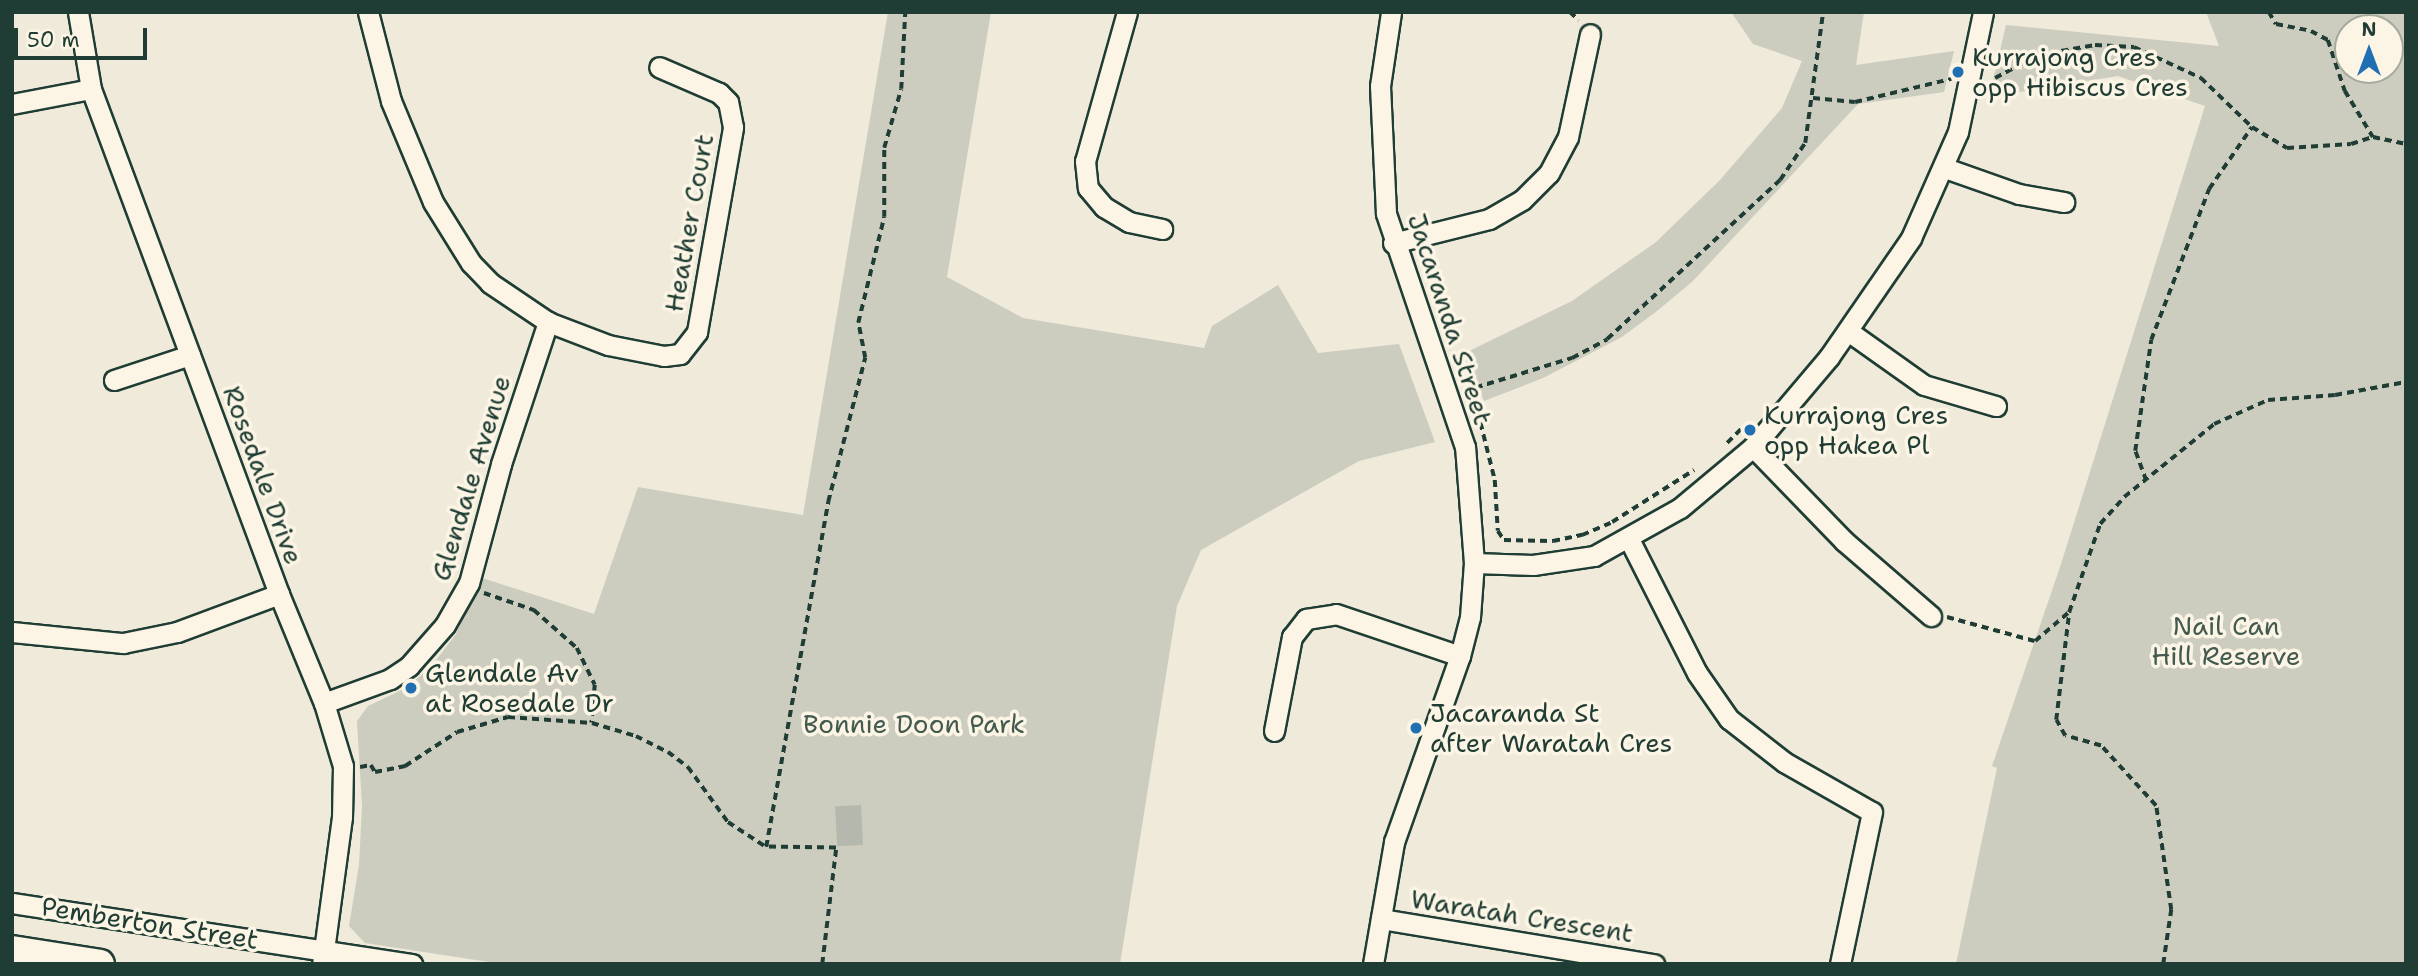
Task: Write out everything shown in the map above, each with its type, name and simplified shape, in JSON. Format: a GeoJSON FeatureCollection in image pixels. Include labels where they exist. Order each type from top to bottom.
{"type":"FeatureCollection","features":[{"type":"Feature","properties":{"kind":"main road","name":"Pemberton Street"},"geometry":{"type":"LineString","coordinates":[[12,950],[100,964]]}},
{"type":"Feature","properties":{"kind":"street","name":"Rosedale Drive"},"geometry":{"type":"LineString","coordinates":[[79,12],[91,89],[279,594],[324,703],[343,766],[342,817],[323,957]]}},
{"type":"Feature","properties":{"kind":"street"},"geometry":{"type":"LineString","coordinates":[[368,12],[391,101],[433,202],[457,243],[490,283],[548,322]]}},
{"type":"Feature","properties":{"kind":"street"},"geometry":{"type":"LineString","coordinates":[[1127,12],[1085,161],[1087,188],[1104,207],[1129,222],[1162,229]]}},
{"type":"Feature","properties":{"kind":"street","name":"Jacaranda Street"},"geometry":{"type":"LineString","coordinates":[[1373,964],[1394,842],[1461,656],[1470,617],[1474,563],[1471,488],[1451,395],[1393,243],[1382,174],[1380,86],[1391,12]]}},
{"type":"Feature","properties":{"kind":"street"},"geometry":{"type":"LineString","coordinates":[[1474,563],[1555,564],[1594,556],[1629,539],[1689,501],[1753,447],[1848,331],[1911,238],[1945,168],[1968,96],[1983,12]]}},
{"type":"Feature","properties":{"kind":"street"},"geometry":{"type":"LineString","coordinates":[[1393,243],[1489,219],[1522,200],[1549,173],[1568,137],[1590,34]]}},
{"type":"Feature","properties":{"kind":"street","name":"Heather Court"},"geometry":{"type":"LineString","coordinates":[[548,322],[640,352],[680,354],[690,346],[705,297],[733,127],[728,102],[719,93],[659,67]]}},
{"type":"Feature","properties":{"kind":"street"},"geometry":{"type":"LineString","coordinates":[[12,104],[91,89]]}},
{"type":"Feature","properties":{"kind":"street"},"geometry":{"type":"LineString","coordinates":[[1945,168],[2019,194],[2064,202]]}},
{"type":"Feature","properties":{"kind":"street","name":"Glendale Avenue"},"geometry":{"type":"LineString","coordinates":[[324,703],[373,687],[409,666],[445,625],[469,583],[501,464],[548,322]]}},
{"type":"Feature","properties":{"kind":"street"},"geometry":{"type":"LineString","coordinates":[[1848,331],[1924,385],[1996,406]]}},
{"type":"Feature","properties":{"kind":"street"},"geometry":{"type":"LineString","coordinates":[[114,380],[190,355]]}},
{"type":"Feature","properties":{"kind":"street"},"geometry":{"type":"LineString","coordinates":[[1753,447],[1844,541],[1931,616]]}},
{"type":"Feature","properties":{"kind":"street"},"geometry":{"type":"LineString","coordinates":[[1629,539],[1697,673],[1729,719],[1784,762],[1872,811],[1840,964]]}},
{"type":"Feature","properties":{"kind":"street"},"geometry":{"type":"LineString","coordinates":[[12,632],[122,643],[177,632],[279,594]]}},
{"type":"Feature","properties":{"kind":"street"},"geometry":{"type":"LineString","coordinates":[[1274,731],[1292,637],[1306,619],[1336,614],[1461,656]]}},
{"type":"Feature","properties":{"kind":"street","name":"Pemberton Street"},"geometry":{"type":"LineString","coordinates":[[12,903],[323,957],[412,964]]}},
{"type":"Feature","properties":{"kind":"street","name":"Waratah Crescent"},"geometry":{"type":"LineString","coordinates":[[1381,919],[1654,964]]}},
{"type":"Feature","properties":{"kind":"path"},"geometry":{"type":"LineString","coordinates":[[766,847],[828,502],[865,358],[858,323],[884,217],[884,148],[901,89],[905,12]]}},
{"type":"Feature","properties":{"kind":"path"},"geometry":{"type":"LineString","coordinates":[[1451,395],[1572,358],[1607,339],[1655,299],[1780,180],[1805,143],[1823,12]]}},
{"type":"Feature","properties":{"kind":"path"},"geometry":{"type":"LineString","coordinates":[[2269,12],[2276,24],[2311,31],[2328,40],[2345,90],[2373,138]]}},
{"type":"Feature","properties":{"kind":"path"},"geometry":{"type":"LineString","coordinates":[[1996,78],[2038,55],[2110,44],[2133,47],[2172,63],[2213,87],[2252,127],[2287,148],[2351,144],[2373,138],[2406,144]]}},
{"type":"Feature","properties":{"kind":"path"},"geometry":{"type":"LineString","coordinates":[[1813,98],[1854,102],[1951,78],[1949,90]]}},
{"type":"Feature","properties":{"kind":"path"},"geometry":{"type":"LineString","coordinates":[[2146,481],[2135,451],[2151,340],[2209,190],[2252,127]]}},
{"type":"Feature","properties":{"kind":"path"},"geometry":{"type":"LineString","coordinates":[[2163,964],[2171,910],[2156,806],[2101,746],[2065,736],[2056,720],[2069,612],[2100,524],[2124,497],[2214,424],[2268,400],[2335,395],[2406,382]]}},
{"type":"Feature","properties":{"kind":"path"},"geometry":{"type":"LineString","coordinates":[[1472,388],[1495,480],[1498,531],[1504,540],[1553,541],[1582,535],[1665,492],[1703,464]]}},
{"type":"Feature","properties":{"kind":"path"},"geometry":{"type":"LineString","coordinates":[[1719,450],[1754,417]]}},
{"type":"Feature","properties":{"kind":"path"},"geometry":{"type":"LineString","coordinates":[[469,583],[475,591],[534,610],[577,648],[596,685],[592,723]]}},
{"type":"Feature","properties":{"kind":"path"},"geometry":{"type":"LineString","coordinates":[[1931,616],[1962,618],[2035,641],[2069,612]]}},
{"type":"Feature","properties":{"kind":"path"},"geometry":{"type":"LineString","coordinates":[[343,766],[371,765],[375,772],[405,766],[457,732],[508,717],[592,723],[636,736],[668,752],[688,767],[728,822],[766,847],[836,848],[822,964]]}},
{"type":"Feature","properties":{"kind":"green space","name":"Bonnie Doon Park"},"geometry":{"type":"Polygon","coordinates":[[[888,12],[991,12],[947,277],[1023,318],[1204,348],[1212,326],[1278,285],[1318,353],[1399,344],[1435,442],[1359,461],[1201,550],[1177,606],[1120,964],[502,964],[365,943],[349,926],[359,865],[362,806],[357,721],[368,706],[406,688],[431,667],[456,634],[479,577],[594,614],[638,487],[803,515],[888,12]]]}},
{"type":"Feature","properties":{"kind":"green space"},"geometry":{"type":"Polygon","coordinates":[[[1731,12],[1864,12],[1856,65],[1954,51],[1944,92],[1858,104],[1693,281],[1657,311],[1622,337],[1543,378],[1484,401],[1463,354],[1572,301],[1656,242],[1720,180],[1782,108],[1802,61],[1753,44],[1731,12]]]}},
{"type":"Feature","properties":{"kind":"green space","name":"Nail Can Hill Reserve"},"geometry":{"type":"Polygon","coordinates":[[[2206,12],[2406,12],[2406,964],[1956,964],[1997,768],[1992,766],[2061,564],[2205,106],[2118,76],[1989,97],[2006,25],[2219,46],[2206,12]]]}},
{"type":"Feature","properties":{"kind":"building"},"geometry":{"type":"Polygon","coordinates":[[[861,805],[863,845],[837,846],[835,806],[861,805]]]}},
{"type":"Feature","properties":{"kind":"place","name":"Kurrajong Cres opp Hibiscus Cres"},"geometry":{"type":"Point","coordinates":[1958,72]}},
{"type":"Feature","properties":{"kind":"place","name":"Kurrajong Cres opp Hakea Pl"},"geometry":{"type":"Point","coordinates":[1750,430]}},
{"type":"Feature","properties":{"kind":"place","name":"Glendale Av at Rosedale Dr"},"geometry":{"type":"Point","coordinates":[411,688]}},
{"type":"Feature","properties":{"kind":"place","name":"Jacaranda St after Waratah Cres"},"geometry":{"type":"Point","coordinates":[1416,728]}}]}
